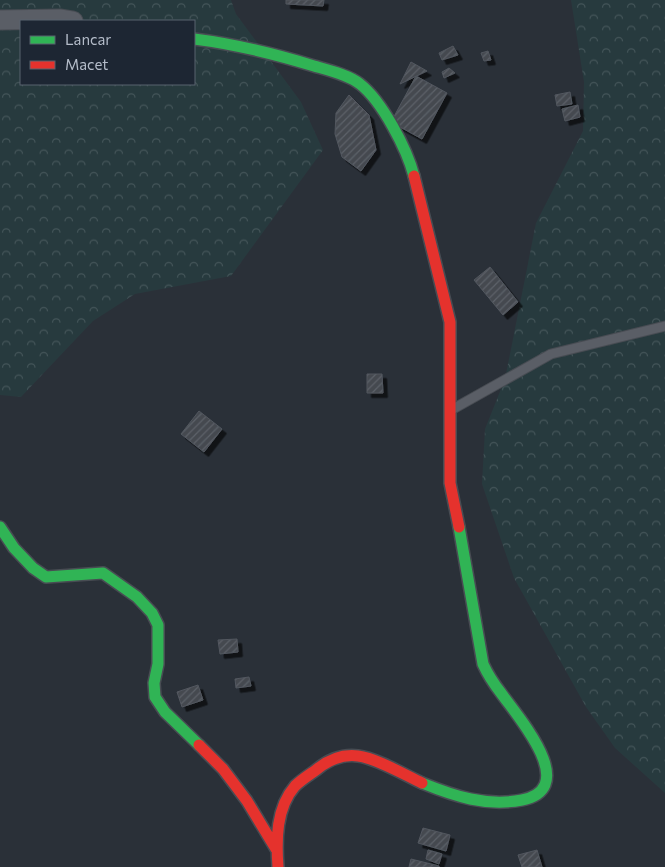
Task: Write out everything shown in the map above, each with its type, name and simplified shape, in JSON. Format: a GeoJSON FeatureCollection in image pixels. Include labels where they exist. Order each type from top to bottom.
{"type":"FeatureCollection","features":[{"type":"Feature","properties":{"kind":"street"},"geometry":{"type":"LineString","coordinates":[[0,20],[67,20]]}},
{"type":"Feature","properties":{"kind":"street"},"geometry":{"type":"LineString","coordinates":[[195,39],[285,57],[332,71],[360,84],[382,108],[410,161],[450,322],[450,483],[464,552],[480,651],[485,667],[535,742],[546,768],[547,779],[543,789],[533,797],[501,804],[471,800],[432,787],[363,757],[341,756],[322,765],[292,790],[278,823],[276,849],[278,867]]}},
{"type":"Feature","properties":{"kind":"street"},"geometry":{"type":"LineString","coordinates":[[0,527],[14,548],[33,568],[46,577],[63,578],[87,573],[103,573],[138,597],[152,613],[158,626],[158,664],[154,683],[155,697],[165,712],[224,769],[247,800],[276,849]]}},
{"type":"Feature","properties":{"kind":"lane"},"geometry":{"type":"LineString","coordinates":[[449,412],[551,354],[665,326]]}},
{"type":"Feature","properties":{"kind":"green space"},"geometry":{"type":"Polygon","coordinates":[[[0,0],[231,0],[236,14],[301,102],[323,150],[231,276],[135,294],[93,321],[21,397],[0,395],[0,0]]]}},
{"type":"Feature","properties":{"kind":"green space"},"geometry":{"type":"Polygon","coordinates":[[[571,0],[665,0],[665,793],[615,748],[586,707],[514,578],[482,484],[485,429],[505,379],[536,223],[583,131],[584,82],[571,0]]]}},
{"type":"Feature","properties":{"kind":"building"},"geometry":{"type":"Polygon","coordinates":[[[286,0],[324,0],[323,6],[286,4],[286,0]]]}},
{"type":"Feature","properties":{"kind":"building"},"geometry":{"type":"Polygon","coordinates":[[[453,46],[458,55],[442,60],[439,53],[453,46]]]}},
{"type":"Feature","properties":{"kind":"building"},"geometry":{"type":"Polygon","coordinates":[[[488,51],[491,60],[484,61],[481,53],[488,51]]]}},
{"type":"Feature","properties":{"kind":"building"},"geometry":{"type":"Polygon","coordinates":[[[411,62],[427,71],[400,84],[411,62]]]}},
{"type":"Feature","properties":{"kind":"building"},"geometry":{"type":"Polygon","coordinates":[[[449,68],[455,73],[444,78],[442,72],[449,68]]]}},
{"type":"Feature","properties":{"kind":"building"},"geometry":{"type":"Polygon","coordinates":[[[416,76],[447,93],[422,139],[391,122],[416,76]]]}},
{"type":"Feature","properties":{"kind":"building"},"geometry":{"type":"Polygon","coordinates":[[[570,92],[572,104],[557,106],[555,95],[570,92]]]}},
{"type":"Feature","properties":{"kind":"building"},"geometry":{"type":"Polygon","coordinates":[[[349,95],[369,115],[376,150],[361,171],[342,157],[335,134],[336,113],[349,95]]]}},
{"type":"Feature","properties":{"kind":"building"},"geometry":{"type":"Polygon","coordinates":[[[578,105],[580,117],[565,121],[562,109],[578,105]]]}},
{"type":"Feature","properties":{"kind":"building"},"geometry":{"type":"Polygon","coordinates":[[[490,267],[518,302],[503,315],[474,280],[490,267]]]}},
{"type":"Feature","properties":{"kind":"building"},"geometry":{"type":"Polygon","coordinates":[[[367,374],[382,374],[383,393],[367,393],[367,374]]]}},
{"type":"Feature","properties":{"kind":"building"},"geometry":{"type":"Polygon","coordinates":[[[199,411],[222,429],[204,452],[181,434],[199,411]]]}},
{"type":"Feature","properties":{"kind":"building"},"geometry":{"type":"Polygon","coordinates":[[[237,639],[238,652],[220,654],[218,640],[237,639]]]}},
{"type":"Feature","properties":{"kind":"building"},"geometry":{"type":"Polygon","coordinates":[[[249,677],[251,686],[236,688],[235,679],[249,677]]]}},
{"type":"Feature","properties":{"kind":"building"},"geometry":{"type":"Polygon","coordinates":[[[198,685],[203,700],[182,707],[177,692],[198,685]]]}},
{"type":"Feature","properties":{"kind":"building"},"geometry":{"type":"Polygon","coordinates":[[[423,828],[450,835],[446,851],[418,843],[423,828]]]}},
{"type":"Feature","properties":{"kind":"building"},"geometry":{"type":"Polygon","coordinates":[[[428,850],[442,854],[439,864],[426,859],[428,850]]]}},
{"type":"Feature","properties":{"kind":"building"},"geometry":{"type":"Polygon","coordinates":[[[537,850],[542,867],[522,867],[518,855],[537,850]]]}},
{"type":"Feature","properties":{"kind":"building"},"geometry":{"type":"Polygon","coordinates":[[[411,859],[439,866],[439,867],[409,867],[411,859]]]}},
{"type":"Feature","properties":{"kind":"traffic: fast"},"geometry":{"type":"LineString","coordinates":[[195,39],[270,54],[332,71],[360,84],[377,102],[393,126],[406,153],[414,176]]}},
{"type":"Feature","properties":{"kind":"traffic: fast"},"geometry":{"type":"LineString","coordinates":[[0,527],[14,548],[33,568],[46,577],[103,573],[137,597],[152,613],[158,625],[158,664],[154,683],[155,697],[165,712],[199,745]]}},
{"type":"Feature","properties":{"kind":"traffic: fast"},"geometry":{"type":"LineString","coordinates":[[422,783],[470,799],[509,802],[522,800],[539,793],[546,782],[546,767],[531,734],[494,683],[483,664],[459,527]]}},
{"type":"Feature","properties":{"kind":"traffic: jam"},"geometry":{"type":"LineString","coordinates":[[414,176],[450,322],[450,483],[459,527]]}},
{"type":"Feature","properties":{"kind":"traffic: jam"},"geometry":{"type":"LineString","coordinates":[[199,745],[223,769],[247,801],[276,849]]}},
{"type":"Feature","properties":{"kind":"traffic: jam"},"geometry":{"type":"LineString","coordinates":[[278,867],[277,835],[284,804],[295,786],[325,763],[346,756],[365,757],[382,763],[422,783]]}}]}
